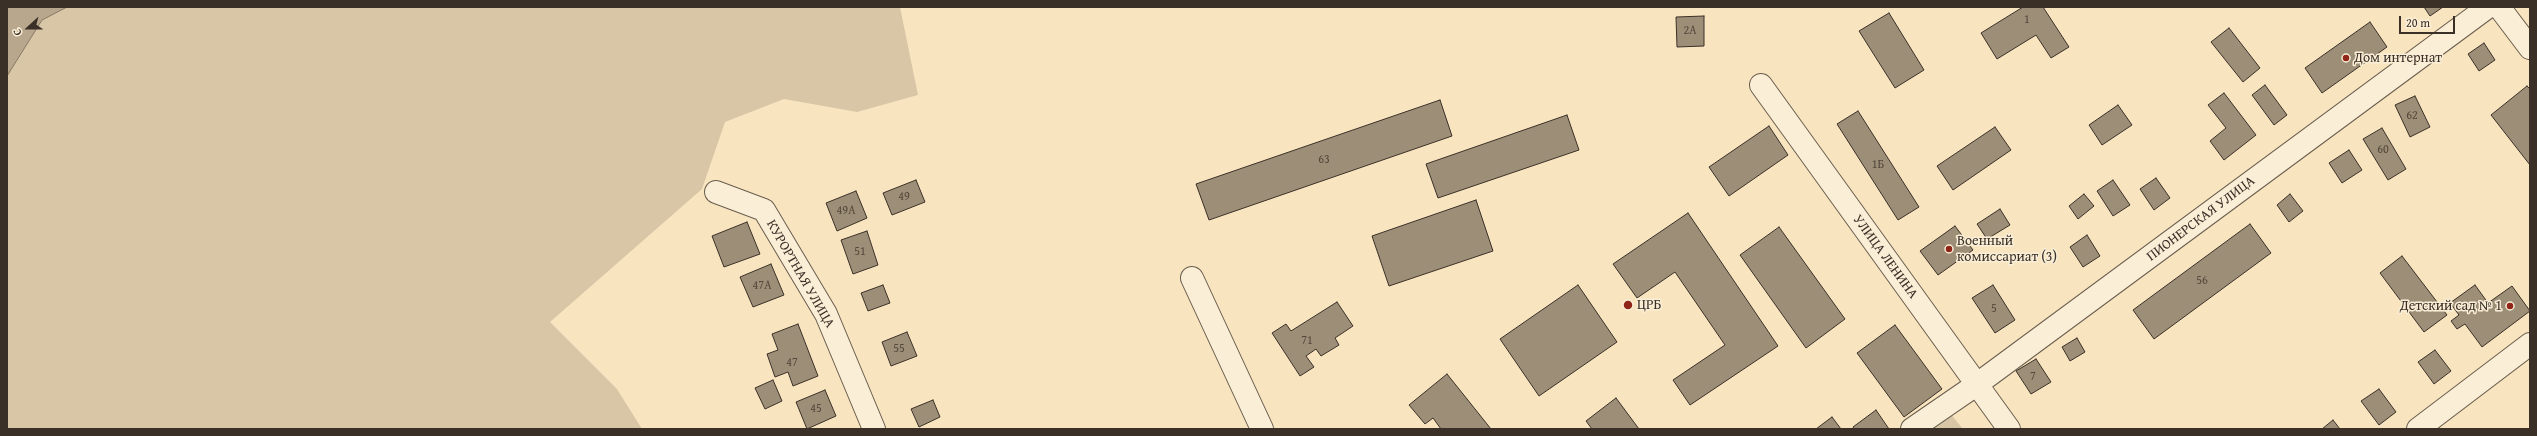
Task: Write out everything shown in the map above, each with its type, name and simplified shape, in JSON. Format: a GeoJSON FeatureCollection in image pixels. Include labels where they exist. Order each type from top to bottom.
{"type":"FeatureCollection","features":[{"type":"Feature","properties":{"kind":"street","name":"ПИОНЕРСКАЯ УЛИЦА"},"geometry":{"type":"LineString","coordinates":[[1912,429],[1976,385],[2488,7]]}},
{"type":"Feature","properties":{"kind":"street"},"geometry":{"type":"LineString","coordinates":[[2499,7],[2530,48]]}},
{"type":"Feature","properties":{"kind":"street","name":"УЛИЦА ЛЕНИНА"},"geometry":{"type":"LineString","coordinates":[[1761,85],[2009,429]]}},
{"type":"Feature","properties":{"kind":"street","name":"КУРОРТНАЯ УЛИЦА"},"geometry":{"type":"LineString","coordinates":[[716,192],[764,210],[826,314],[874,429]]}},
{"type":"Feature","properties":{"kind":"street"},"geometry":{"type":"LineString","coordinates":[[1192,278],[1262,429]]}},
{"type":"Feature","properties":{"kind":"street"},"geometry":{"type":"LineString","coordinates":[[2418,429],[2530,344]]}},
{"type":"Feature","properties":{"kind":"shaded area"},"geometry":{"type":"Polygon","coordinates":[[[7,7],[67,7],[42,20],[7,76],[7,7]]]}},
{"type":"Feature","properties":{"kind":"shaded area"},"geometry":{"type":"Polygon","coordinates":[[[67,7],[900,7],[918,95],[857,112],[784,99],[725,122],[702,189],[550,322],[617,389],[642,429],[7,429],[7,76],[42,20],[67,7]]]}},
{"type":"Feature","properties":{"kind":"shaded area"},"geometry":{"type":"Polygon","coordinates":[[[1945,407],[1963,429],[1914,429],[1945,407]]]}},
{"type":"Feature","properties":{"kind":"building"},"geometry":{"type":"Polygon","coordinates":[[[2023,7],[2043,7],[2069,47],[2051,58],[2036,35],[1997,59],[1981,33],[2023,7]]]}},
{"type":"Feature","properties":{"kind":"building"},"geometry":{"type":"Polygon","coordinates":[[[2424,7],[2443,7],[2430,16],[2424,7]]]}},
{"type":"Feature","properties":{"kind":"building"},"geometry":{"type":"Polygon","coordinates":[[[1889,13],[1924,70],[1895,88],[1859,31],[1889,13]]]}},
{"type":"Feature","properties":{"kind":"building"},"geometry":{"type":"Polygon","coordinates":[[[1704,16],[1704,46],[1677,47],[1676,17],[1704,16]]]}},
{"type":"Feature","properties":{"kind":"building","name":"Дом интернат"},"geometry":{"type":"Polygon","coordinates":[[[2370,22],[2387,47],[2322,93],[2305,68],[2370,22]]]}},
{"type":"Feature","properties":{"kind":"building"},"geometry":{"type":"Polygon","coordinates":[[[2229,28],[2260,68],[2243,82],[2211,42],[2229,28]]]}},
{"type":"Feature","properties":{"kind":"building"},"geometry":{"type":"Polygon","coordinates":[[[2484,43],[2495,60],[2479,71],[2468,54],[2484,43]]]}},
{"type":"Feature","properties":{"kind":"building"},"geometry":{"type":"Polygon","coordinates":[[[2265,85],[2287,115],[2274,125],[2252,95],[2265,85]]]}},
{"type":"Feature","properties":{"kind":"building"},"geometry":{"type":"Polygon","coordinates":[[[2527,86],[2530,89],[2530,165],[2491,115],[2527,86]]]}},
{"type":"Feature","properties":{"kind":"building"},"geometry":{"type":"Polygon","coordinates":[[[2224,93],[2256,135],[2224,160],[2210,141],[2226,128],[2208,105],[2224,93]]]}},
{"type":"Feature","properties":{"kind":"building"},"geometry":{"type":"Polygon","coordinates":[[[2415,96],[2430,127],[2410,137],[2395,105],[2415,96]]]}},
{"type":"Feature","properties":{"kind":"building"},"geometry":{"type":"Polygon","coordinates":[[[1440,100],[1452,136],[1209,220],[1196,184],[1440,100]]]}},
{"type":"Feature","properties":{"kind":"building"},"geometry":{"type":"Polygon","coordinates":[[[2118,105],[2132,125],[2102,145],[2089,125],[2118,105]]]}},
{"type":"Feature","properties":{"kind":"building"},"geometry":{"type":"Polygon","coordinates":[[[1858,111],[1919,207],[1898,220],[1837,124],[1858,111]]]}},
{"type":"Feature","properties":{"kind":"building"},"geometry":{"type":"Polygon","coordinates":[[[1567,115],[1579,150],[1438,198],[1426,164],[1567,115]]]}},
{"type":"Feature","properties":{"kind":"building"},"geometry":{"type":"Polygon","coordinates":[[[1769,126],[1788,155],[1729,196],[1709,167],[1769,126]]]}},
{"type":"Feature","properties":{"kind":"building"},"geometry":{"type":"Polygon","coordinates":[[[1995,127],[2011,150],[1953,190],[1937,166],[1995,127]]]}},
{"type":"Feature","properties":{"kind":"building"},"geometry":{"type":"Polygon","coordinates":[[[2382,128],[2406,169],[2388,180],[2363,139],[2382,128]]]}},
{"type":"Feature","properties":{"kind":"building"},"geometry":{"type":"Polygon","coordinates":[[[2349,150],[2362,170],[2342,183],[2329,163],[2349,150]]]}},
{"type":"Feature","properties":{"kind":"building"},"geometry":{"type":"Polygon","coordinates":[[[2156,178],[2170,198],[2154,210],[2140,189],[2156,178]]]}},
{"type":"Feature","properties":{"kind":"building"},"geometry":{"type":"Polygon","coordinates":[[[916,180],[925,202],[892,215],[883,193],[916,180]]]}},
{"type":"Feature","properties":{"kind":"building"},"geometry":{"type":"Polygon","coordinates":[[[2113,180],[2130,205],[2113,216],[2097,191],[2113,180]]]}},
{"type":"Feature","properties":{"kind":"building"},"geometry":{"type":"Polygon","coordinates":[[[856,191],[867,218],[837,231],[826,203],[856,191]]]}},
{"type":"Feature","properties":{"kind":"building"},"geometry":{"type":"Polygon","coordinates":[[[2084,194],[2094,206],[2078,219],[2069,206],[2084,194]]]}},
{"type":"Feature","properties":{"kind":"building"},"geometry":{"type":"Polygon","coordinates":[[[2290,194],[2303,211],[2289,222],[2277,205],[2290,194]]]}},
{"type":"Feature","properties":{"kind":"building"},"geometry":{"type":"Polygon","coordinates":[[[1476,200],[1493,251],[1389,286],[1372,236],[1476,200]]]}},
{"type":"Feature","properties":{"kind":"building"},"geometry":{"type":"Polygon","coordinates":[[[2000,209],[2010,225],[1987,239],[1977,224],[2000,209]]]}},
{"type":"Feature","properties":{"kind":"building"},"geometry":{"type":"Polygon","coordinates":[[[1688,213],[1778,346],[1690,405],[1673,380],[1725,345],[1675,272],[1637,298],[1613,264],[1688,213]]]}},
{"type":"Feature","properties":{"kind":"building"},"geometry":{"type":"Polygon","coordinates":[[[747,222],[760,254],[724,267],[712,236],[747,222]]]}},
{"type":"Feature","properties":{"kind":"building"},"geometry":{"type":"Polygon","coordinates":[[[2250,224],[2271,253],[2154,339],[2133,310],[2250,224]]]}},
{"type":"Feature","properties":{"kind":"building"},"geometry":{"type":"Polygon","coordinates":[[[1955,226],[1973,250],[1938,275],[1920,251],[1955,226]]]}},
{"type":"Feature","properties":{"kind":"building"},"geometry":{"type":"Polygon","coordinates":[[[1779,227],[1845,319],[1806,348],[1740,255],[1779,227]]]}},
{"type":"Feature","properties":{"kind":"building"},"geometry":{"type":"Polygon","coordinates":[[[867,231],[878,265],[853,274],[841,240],[867,231]]]}},
{"type":"Feature","properties":{"kind":"building"},"geometry":{"type":"Polygon","coordinates":[[[2087,235],[2100,256],[2083,267],[2070,247],[2087,235]]]}},
{"type":"Feature","properties":{"kind":"building"},"geometry":{"type":"Polygon","coordinates":[[[2402,256],[2447,315],[2424,332],[2380,273],[2402,256]]]}},
{"type":"Feature","properties":{"kind":"building"},"geometry":{"type":"Polygon","coordinates":[[[771,264],[784,295],[753,307],[740,277],[771,264]]]}},
{"type":"Feature","properties":{"kind":"building"},"geometry":{"type":"Polygon","coordinates":[[[883,285],[890,303],[868,311],[861,293],[883,285]]]}},
{"type":"Feature","properties":{"kind":"building"},"geometry":{"type":"Polygon","coordinates":[[[1578,285],[1617,342],[1539,396],[1500,339],[1578,285]]]}},
{"type":"Feature","properties":{"kind":"building"},"geometry":{"type":"Polygon","coordinates":[[[1993,285],[2015,320],[1995,333],[1972,298],[1993,285]]]}},
{"type":"Feature","properties":{"kind":"building"},"geometry":{"type":"Polygon","coordinates":[[[2475,285],[2488,303],[2512,286],[2530,311],[2482,347],[2465,324],[2457,329],[2451,321],[2459,315],[2450,303],[2475,285]]]}},
{"type":"Feature","properties":{"kind":"building"},"geometry":{"type":"Polygon","coordinates":[[[1337,302],[1353,326],[1335,338],[1339,345],[1321,356],[1316,349],[1306,356],[1314,367],[1300,376],[1272,333],[1286,324],[1291,331],[1337,302]]]}},
{"type":"Feature","properties":{"kind":"building"},"geometry":{"type":"Polygon","coordinates":[[[798,324],[818,376],[793,386],[788,372],[775,377],[767,354],[778,350],[772,334],[798,324]]]}},
{"type":"Feature","properties":{"kind":"building"},"geometry":{"type":"Polygon","coordinates":[[[1895,325],[1942,389],[1904,417],[1857,353],[1895,325]]]}},
{"type":"Feature","properties":{"kind":"building"},"geometry":{"type":"Polygon","coordinates":[[[907,332],[917,356],[891,366],[882,342],[907,332]]]}},
{"type":"Feature","properties":{"kind":"building"},"geometry":{"type":"Polygon","coordinates":[[[2077,338],[2085,352],[2070,361],[2062,347],[2077,338]]]}},
{"type":"Feature","properties":{"kind":"building"},"geometry":{"type":"Polygon","coordinates":[[[2435,350],[2451,371],[2434,384],[2418,362],[2435,350]]]}},
{"type":"Feature","properties":{"kind":"building"},"geometry":{"type":"Polygon","coordinates":[[[2036,359],[2051,382],[2031,394],[2016,371],[2036,359]]]}},
{"type":"Feature","properties":{"kind":"building"},"geometry":{"type":"Polygon","coordinates":[[[1447,374],[1491,429],[1441,429],[1433,418],[1425,424],[1409,405],[1447,374]]]}},
{"type":"Feature","properties":{"kind":"building"},"geometry":{"type":"Polygon","coordinates":[[[773,380],[782,401],[765,409],[755,388],[773,380]]]}},
{"type":"Feature","properties":{"kind":"building"},"geometry":{"type":"Polygon","coordinates":[[[2379,389],[2396,412],[2379,425],[2361,401],[2379,389]]]}},
{"type":"Feature","properties":{"kind":"building"},"geometry":{"type":"Polygon","coordinates":[[[825,390],[836,416],[807,429],[796,402],[825,390]]]}},
{"type":"Feature","properties":{"kind":"building"},"geometry":{"type":"Polygon","coordinates":[[[1616,398],[1639,429],[1592,429],[1586,421],[1616,398]]]}},
{"type":"Feature","properties":{"kind":"building"},"geometry":{"type":"Polygon","coordinates":[[[933,400],[940,417],[919,427],[911,409],[933,400]]]}},
{"type":"Feature","properties":{"kind":"building"},"geometry":{"type":"Polygon","coordinates":[[[1876,410],[1889,429],[1854,429],[1853,427],[1876,410]]]}},
{"type":"Feature","properties":{"kind":"building"},"geometry":{"type":"Polygon","coordinates":[[[1832,417],[1841,429],[1816,429],[1832,417]]]}},
{"type":"Feature","properties":{"kind":"building"},"geometry":{"type":"Polygon","coordinates":[[[2333,420],[2340,429],[2322,429],[2333,420]]]}},
{"type":"Feature","properties":{"kind":"place","name":"Дом интернат"},"geometry":{"type":"Point","coordinates":[2346,58]}},
{"type":"Feature","properties":{"kind":"place","name":"Военный комиссариат (3)"},"geometry":{"type":"Point","coordinates":[1949,249]}},
{"type":"Feature","properties":{"kind":"place","name":"ЦРБ"},"geometry":{"type":"Point","coordinates":[1628,305]}},
{"type":"Feature","properties":{"kind":"place","name":"Детский сад № 1"},"geometry":{"type":"Point","coordinates":[2510,306]}}]}
